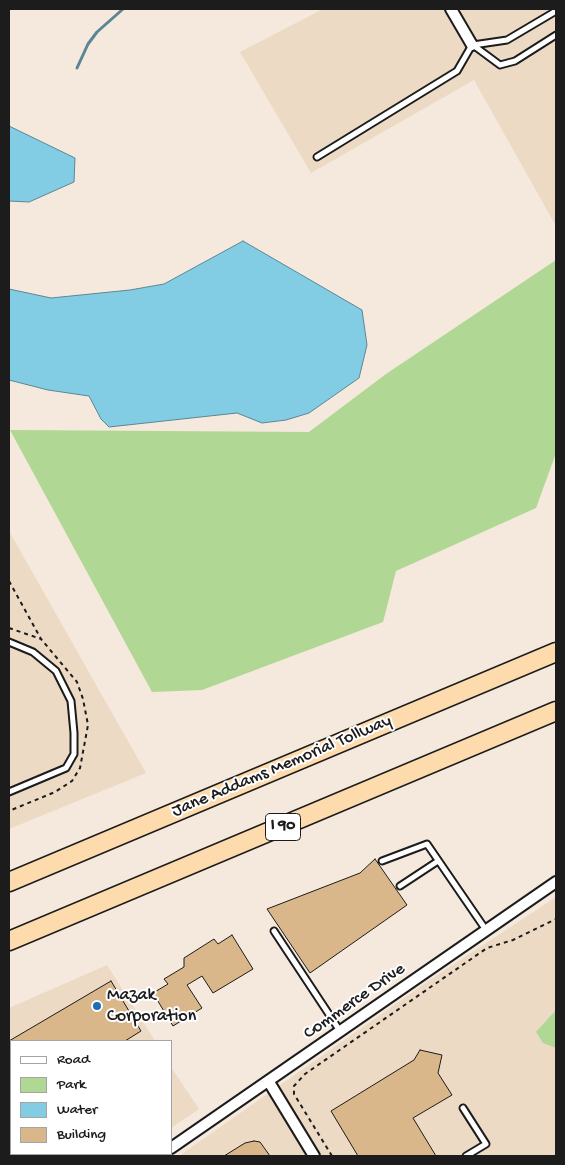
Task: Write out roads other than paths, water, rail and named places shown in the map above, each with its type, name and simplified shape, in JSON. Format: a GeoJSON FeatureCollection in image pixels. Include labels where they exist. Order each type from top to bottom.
{"type":"FeatureCollection","features":[{"type":"Feature","properties":{"kind":"highway"},"geometry":{"type":"LineString","coordinates":[[459,693],[556,644]]}},
{"type":"Feature","properties":{"kind":"highway","name":"Jane Addams Memorial Tollway"},"geometry":{"type":"LineString","coordinates":[[9,882],[556,652]]}},
{"type":"Feature","properties":{"kind":"highway","name":"I 90"},"geometry":{"type":"LineString","coordinates":[[9,940],[556,711]]}},
{"type":"Feature","properties":{"kind":"street"},"geometry":{"type":"LineString","coordinates":[[451,9],[472,45]]}},
{"type":"Feature","properties":{"kind":"street","name":"Commerce Drive"},"geometry":{"type":"LineString","coordinates":[[172,1147],[556,882]]}},
{"type":"Feature","properties":{"kind":"street"},"geometry":{"type":"LineString","coordinates":[[268,1082],[314,1156]]}},
{"type":"Feature","properties":{"kind":"lane"},"geometry":{"type":"LineString","coordinates":[[472,45],[507,40],[556,11]]}},
{"type":"Feature","properties":{"kind":"lane"},"geometry":{"type":"LineString","coordinates":[[472,45],[500,65],[515,61],[556,35]]}},
{"type":"Feature","properties":{"kind":"lane"},"geometry":{"type":"LineString","coordinates":[[317,157],[457,71],[472,45]]}},
{"type":"Feature","properties":{"kind":"lane"},"geometry":{"type":"LineString","coordinates":[[9,642],[33,652],[56,671],[71,701],[74,733],[74,754],[66,768],[9,792]]}},
{"type":"Feature","properties":{"kind":"lane"},"geometry":{"type":"LineString","coordinates":[[382,861],[427,844],[486,930]]}},
{"type":"Feature","properties":{"kind":"lane"},"geometry":{"type":"LineString","coordinates":[[400,886],[438,861]]}},
{"type":"Feature","properties":{"kind":"lane"},"geometry":{"type":"LineString","coordinates":[[274,931],[340,1032]]}},
{"type":"Feature","properties":{"kind":"lane"},"geometry":{"type":"LineString","coordinates":[[463,1108],[486,1144],[466,1156]]}},
{"type":"Feature","properties":{"kind":"water"},"geometry":{"type":"Polygon","coordinates":[[[9,126],[75,158],[74,182],[29,202],[9,201],[9,126]]]}},
{"type":"Feature","properties":{"kind":"water"},"geometry":{"type":"Polygon","coordinates":[[[243,241],[362,310],[367,345],[359,378],[309,413],[286,420],[262,423],[237,413],[109,427],[101,419],[89,396],[48,390],[9,380],[9,289],[51,298],[130,290],[164,284],[243,241]]]}},
{"type":"Feature","properties":{"kind":"waterway"},"geometry":{"type":"LineString","coordinates":[[77,68],[88,44],[97,32],[123,9]]}},
{"type":"Feature","properties":{"kind":"place","name":"Mazak Corporation"},"geometry":{"type":"Point","coordinates":[97,1006]}}]}
